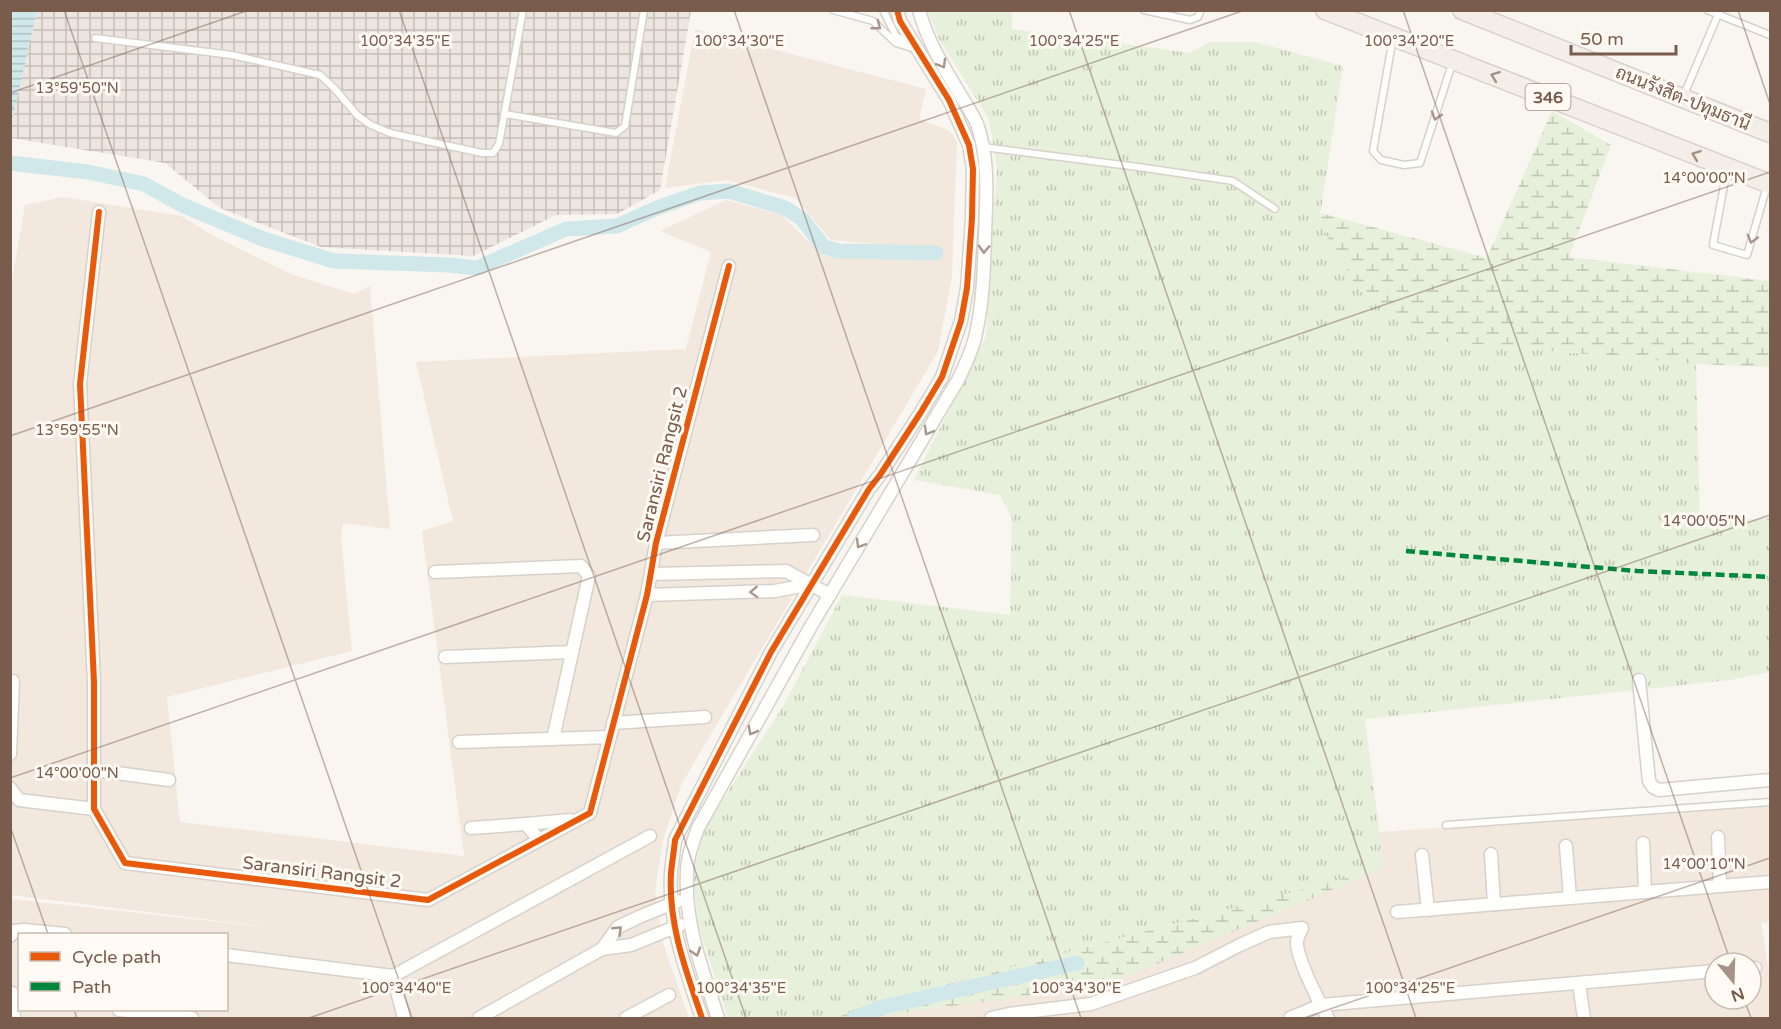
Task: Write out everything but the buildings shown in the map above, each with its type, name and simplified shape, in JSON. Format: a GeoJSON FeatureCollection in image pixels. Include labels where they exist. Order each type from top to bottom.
{"type":"FeatureCollection","features":[{"type":"Feature","properties":{"kind":"main road","name":"346"},"geometry":{"type":"LineString","coordinates":[[1325,10],[1769,183]]}},
{"type":"Feature","properties":{"kind":"main road","name":"ถนนรังสิต-ปทุมธานี"},"geometry":{"type":"LineString","coordinates":[[1462,10],[1770,133]]}},
{"type":"Feature","properties":{"kind":"street"},"geometry":{"type":"LineString","coordinates":[[702,1018],[674,927],[671,873],[675,840],[771,652],[869,489],[942,377],[961,321],[967,288],[972,218],[973,169],[969,145],[949,100],[900,21],[897,10]]}},
{"type":"Feature","properties":{"kind":"street"},"geometry":{"type":"LineString","coordinates":[[718,1018],[693,943],[689,922],[687,872],[690,852],[698,828],[770,698],[958,380],[976,335],[984,267],[987,179],[982,147],[977,124],[931,42],[922,24],[919,10]]}},
{"type":"Feature","properties":{"kind":"street"},"geometry":{"type":"LineString","coordinates":[[917,49],[931,42]]}},
{"type":"Feature","properties":{"kind":"street","name":"Saransiri Rangsit 2"},"geometry":{"type":"LineString","coordinates":[[99,212],[80,384],[94,682],[94,809],[125,863],[428,900],[590,813],[647,596],[656,543],[729,266]]}},
{"type":"Feature","properties":{"kind":"street"},"geometry":{"type":"LineString","coordinates":[[869,489],[891,494]]}},
{"type":"Feature","properties":{"kind":"street","name":"Saransiri Rangsit 2"},"geometry":{"type":"LineString","coordinates":[[656,543],[813,535]]}},
{"type":"Feature","properties":{"kind":"street"},"geometry":{"type":"LineString","coordinates":[[435,572],[581,567],[590,576],[553,739]]}},
{"type":"Feature","properties":{"kind":"street"},"geometry":{"type":"LineString","coordinates":[[651,574],[786,572],[830,595]]}},
{"type":"Feature","properties":{"kind":"street"},"geometry":{"type":"LineString","coordinates":[[647,596],[775,591],[812,585]]}},
{"type":"Feature","properties":{"kind":"street"},"geometry":{"type":"LineString","coordinates":[[445,657],[572,652]]}},
{"type":"Feature","properties":{"kind":"street"},"geometry":{"type":"LineString","coordinates":[[1640,680],[1649,782],[1653,787],[1659,789],[1770,780]]}},
{"type":"Feature","properties":{"kind":"street"},"geometry":{"type":"LineString","coordinates":[[10,754],[13,681]]}},
{"type":"Feature","properties":{"kind":"street"},"geometry":{"type":"LineString","coordinates":[[752,690],[770,698]]}},
{"type":"Feature","properties":{"kind":"street"},"geometry":{"type":"LineString","coordinates":[[613,723],[705,717]]}},
{"type":"Feature","properties":{"kind":"street"},"geometry":{"type":"LineString","coordinates":[[459,742],[610,737]]}},
{"type":"Feature","properties":{"kind":"street"},"geometry":{"type":"LineString","coordinates":[[94,770],[169,780]]}},
{"type":"Feature","properties":{"kind":"street"},"geometry":{"type":"LineString","coordinates":[[10,788],[19,800],[94,809]]}},
{"type":"Feature","properties":{"kind":"street"},"geometry":{"type":"LineString","coordinates":[[471,828],[577,820]]}},
{"type":"Feature","properties":{"kind":"street"},"geometry":{"type":"LineString","coordinates":[[526,824],[539,840]]}},
{"type":"Feature","properties":{"kind":"street"},"geometry":{"type":"LineString","coordinates":[[228,955],[393,976],[650,836]]}},
{"type":"Feature","properties":{"kind":"street"},"geometry":{"type":"LineString","coordinates":[[1718,837],[1720,886]]}},
{"type":"Feature","properties":{"kind":"street"},"geometry":{"type":"LineString","coordinates":[[1642,843],[1645,892]]}},
{"type":"Feature","properties":{"kind":"street"},"geometry":{"type":"LineString","coordinates":[[1566,846],[1570,898]]}},
{"type":"Feature","properties":{"kind":"street"},"geometry":{"type":"LineString","coordinates":[[1491,854],[1494,904]]}},
{"type":"Feature","properties":{"kind":"street"},"geometry":{"type":"LineString","coordinates":[[1422,855],[1428,910]]}},
{"type":"Feature","properties":{"kind":"street"},"geometry":{"type":"LineString","coordinates":[[1396,912],[1770,882]]}},
{"type":"Feature","properties":{"kind":"street"},"geometry":{"type":"LineString","coordinates":[[602,949],[618,927],[639,916],[687,898]]}},
{"type":"Feature","properties":{"kind":"street"},"geometry":{"type":"LineString","coordinates":[[479,1018],[602,949],[631,945],[689,922]]}},
{"type":"Feature","properties":{"kind":"street"},"geometry":{"type":"LineString","coordinates":[[991,1018],[1090,1004],[1195,968],[1269,932],[1302,928],[1297,941],[1298,951],[1312,987],[1328,1018]]}},
{"type":"Feature","properties":{"kind":"street"},"geometry":{"type":"LineString","coordinates":[[10,936],[14,931],[24,930],[55,933]]}},
{"type":"Feature","properties":{"kind":"street"},"geometry":{"type":"LineString","coordinates":[[1290,1018],[1321,1005],[1703,972]]}},
{"type":"Feature","properties":{"kind":"street"},"geometry":{"type":"LineString","coordinates":[[393,976],[404,1018]]}},
{"type":"Feature","properties":{"kind":"street"},"geometry":{"type":"LineString","coordinates":[[1579,984],[1584,1018]]}},
{"type":"Feature","properties":{"kind":"street"},"geometry":{"type":"LineString","coordinates":[[14,994],[14,1018]]}},
{"type":"Feature","properties":{"kind":"street"},"geometry":{"type":"LineString","coordinates":[[626,1018],[669,995]]}},
{"type":"Feature","properties":{"kind":"street"},"geometry":{"type":"LineString","coordinates":[[128,1011],[192,1018]]}},
{"type":"Feature","properties":{"kind":"lane"},"geometry":{"type":"LineString","coordinates":[[94,38],[232,55],[320,75],[335,88],[358,116],[371,125],[390,133],[482,153],[493,153],[499,144],[522,10]]}},
{"type":"Feature","properties":{"kind":"lane"},"geometry":{"type":"LineString","coordinates":[[505,114],[616,133],[625,126],[644,10]]}},
{"type":"Feature","properties":{"kind":"lane"},"geometry":{"type":"LineString","coordinates":[[833,10],[873,21],[896,43],[917,49]]}},
{"type":"Feature","properties":{"kind":"lane"},"geometry":{"type":"LineString","coordinates":[[883,10],[896,36],[917,49]]}},
{"type":"Feature","properties":{"kind":"lane"},"geometry":{"type":"LineString","coordinates":[[1144,10],[1191,20],[1198,17],[1201,10]]}},
{"type":"Feature","properties":{"kind":"lane"},"geometry":{"type":"LineString","coordinates":[[1707,10],[1770,35]]}},
{"type":"Feature","properties":{"kind":"lane"},"geometry":{"type":"LineString","coordinates":[[1683,98],[1719,13]]}},
{"type":"Feature","properties":{"kind":"lane"},"geometry":{"type":"LineString","coordinates":[[1394,37],[1373,151],[1381,160],[1404,165],[1420,163],[1453,60]]}},
{"type":"Feature","properties":{"kind":"lane"},"geometry":{"type":"LineString","coordinates":[[982,147],[1233,181],[1275,209]]}},
{"type":"Feature","properties":{"kind":"lane"},"geometry":{"type":"LineString","coordinates":[[1727,167],[1713,245],[1747,255],[1769,183]]}},
{"type":"Feature","properties":{"kind":"lane"},"geometry":{"type":"LineString","coordinates":[[1446,825],[1770,802]]}},
{"type":"Feature","properties":{"kind":"shaded area"},"geometry":{"type":"Polygon","coordinates":[[[37,11],[691,11],[660,190],[617,214],[556,215],[473,256],[321,247],[220,208],[165,163],[11,138],[11,125],[37,11]]]}},
{"type":"Feature","properties":{"kind":"shaded area"},"geometry":{"type":"Polygon","coordinates":[[[695,29],[926,89],[919,119],[950,131],[957,141],[952,277],[938,351],[681,785],[663,840],[655,889],[663,943],[689,1018],[11,1018],[11,899],[301,931],[11,895],[10,290],[25,205],[63,197],[181,216],[214,236],[293,275],[354,294],[370,286],[390,529],[343,523],[341,537],[352,651],[167,697],[180,822],[464,856],[422,531],[453,521],[416,362],[686,349],[711,252],[660,231],[726,200],[781,215],[824,256],[942,256],[940,250],[831,240],[795,198],[727,180],[665,188],[695,29]]]}},
{"type":"Feature","properties":{"kind":"shaded area"},"geometry":{"type":"Polygon","coordinates":[[[1770,806],[1770,922],[1761,923],[1770,979],[1770,1018],[852,1018],[1104,982],[1379,832],[1770,806]]]}},
{"type":"Feature","properties":{"kind":"green space"},"geometry":{"type":"Polygon","coordinates":[[[928,11],[1012,11],[1012,29],[1190,53],[1210,42],[1255,42],[1343,66],[1319,222],[1419,339],[1696,364],[1700,523],[1770,518],[1770,672],[1730,680],[1365,719],[1384,868],[881,1002],[835,1018],[728,1018],[699,928],[693,876],[704,829],[785,703],[842,595],[1010,615],[1012,518],[1000,495],[914,480],[986,336],[997,167],[989,119],[938,37],[928,11]]]}},
{"type":"Feature","properties":{"kind":"green space"},"geometry":{"type":"Polygon","coordinates":[[[1552,111],[1611,145],[1569,257],[1770,281],[1770,367],[1696,364],[1419,339],[1358,289],[1319,222],[1321,213],[1487,258],[1552,111]]]}},
{"type":"Feature","properties":{"kind":"green space"},"geometry":{"type":"Polygon","coordinates":[[[1384,868],[1109,984],[865,1018],[835,1018],[881,1002],[1384,868]]]}},
{"type":"Feature","properties":{"kind":"water"},"geometry":{"type":"Polygon","coordinates":[[[10,11],[37,11],[11,125],[10,11]]]}},
{"type":"Feature","properties":{"kind":"waterway"},"geometry":{"type":"LineString","coordinates":[[10,163],[88,172],[144,184],[182,205],[263,239],[334,261],[477,268],[566,229],[617,226],[657,208],[700,193],[729,191],[785,208],[802,219],[824,247],[839,251],[936,253]]}},
{"type":"Feature","properties":{"kind":"waterway"},"geometry":{"type":"LineString","coordinates":[[854,1018],[883,1007],[1077,963]]}},
{"type":"Feature","properties":{"kind":"marked path"},"geometry":{"type":"LineString","coordinates":[[1406,551],[1637,571],[1770,577]]}},
{"type":"Feature","properties":{"kind":"cycle path"},"geometry":{"type":"LineString","coordinates":[[702,1018],[679,947],[672,911],[671,873],[675,840],[771,652],[869,489],[942,377],[961,321],[967,288],[972,218],[973,169],[969,145],[949,100],[900,21],[897,10]]}},
{"type":"Feature","properties":{"kind":"cycle path"},"geometry":{"type":"LineString","coordinates":[[99,212],[80,384],[94,682],[94,809],[125,863],[428,900],[590,813],[647,595],[656,543],[729,266]]}}]}
